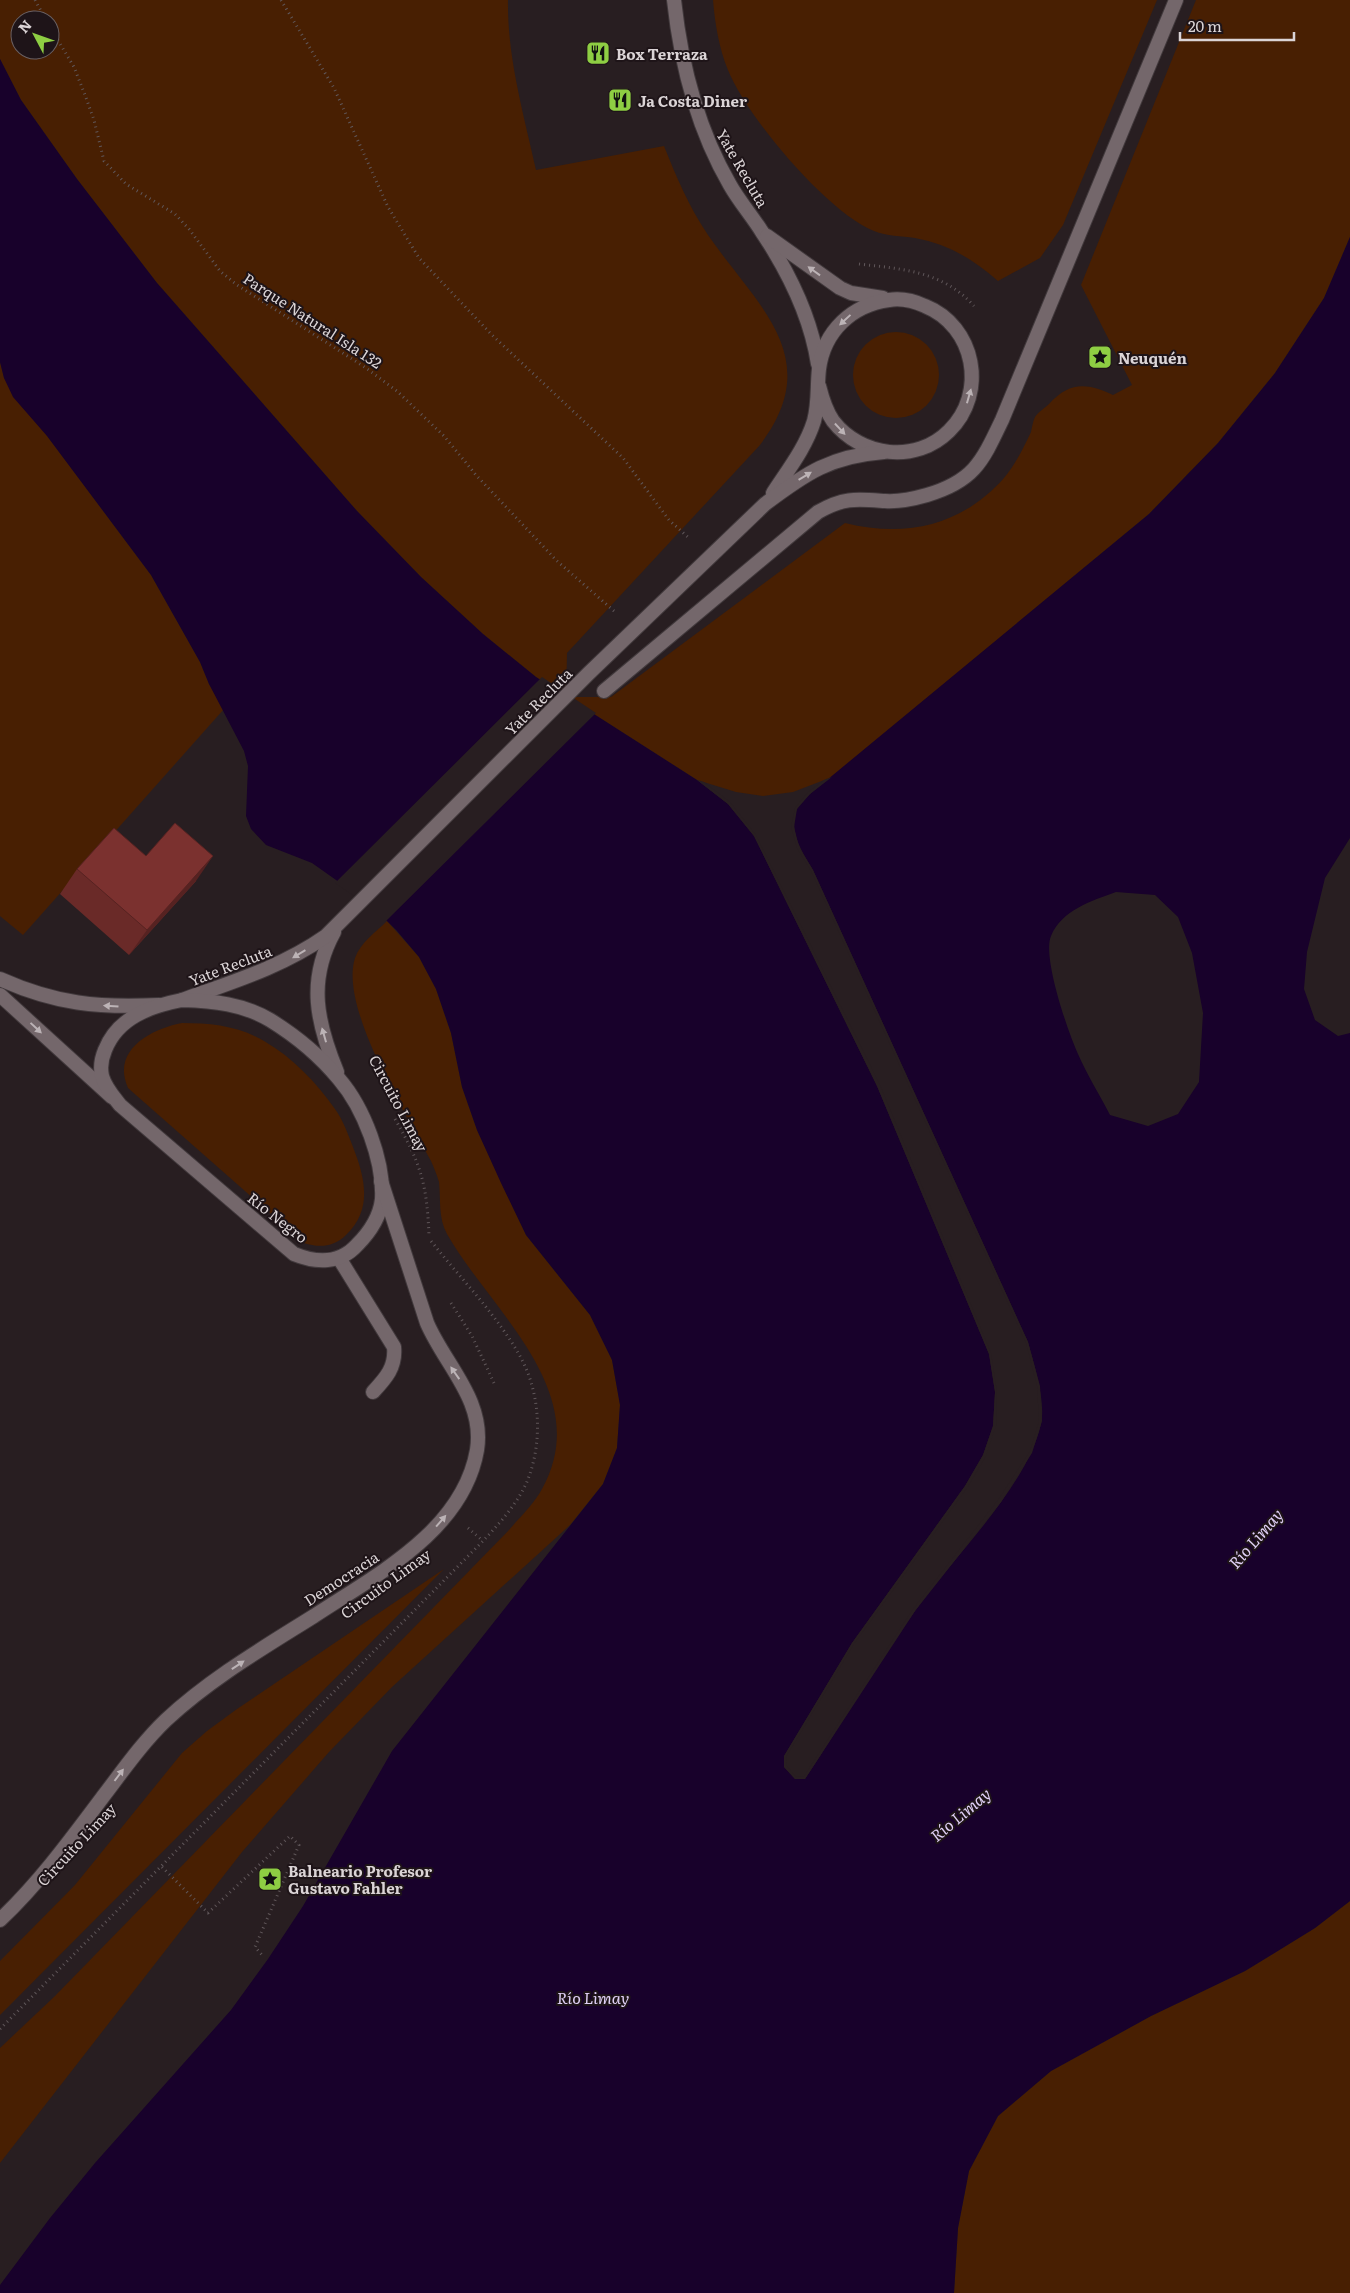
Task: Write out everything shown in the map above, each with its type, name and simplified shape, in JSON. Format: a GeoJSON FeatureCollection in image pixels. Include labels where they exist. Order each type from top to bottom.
{"type":"FeatureCollection","features":[{"type":"Feature","properties":{"kind":"main road","name":"Yate Recluta"},"geometry":{"type":"LineString","coordinates":[[674,0],[686,73],[704,133],[731,186],[763,232],[803,307],[815,343],[823,402],[832,420],[845,434],[862,445],[884,452]]}},
{"type":"Feature","properties":{"kind":"main road"},"geometry":{"type":"LineString","coordinates":[[604,690],[818,512],[829,506],[854,499],[886,502],[923,496],[960,482],[975,469],[986,453],[1002,420],[1176,0]]}},
{"type":"Feature","properties":{"kind":"main road","name":"Yate Recluta"},"geometry":{"type":"LineString","coordinates":[[182,1000],[262,972],[289,960],[326,936],[588,674],[765,504],[795,482],[823,466],[858,454],[908,452],[930,445],[949,431],[963,413],[971,390],[972,367],[966,344],[954,325],[936,310],[913,301],[864,296],[840,288],[763,232]]}},
{"type":"Feature","properties":{"kind":"main road","name":"Yate Recluta"},"geometry":{"type":"LineString","coordinates":[[819,370],[822,354],[832,333],[848,316],[867,305],[890,299]]}},
{"type":"Feature","properties":{"kind":"main road","name":"Yate Recluta"},"geometry":{"type":"LineString","coordinates":[[765,504],[795,460],[806,440],[813,422],[820,386]]}},
{"type":"Feature","properties":{"kind":"main road","name":"Yate Recluta"},"geometry":{"type":"LineString","coordinates":[[338,925],[327,944],[319,966],[316,986],[322,1031],[340,1080]]}},
{"type":"Feature","properties":{"kind":"main road","name":"Río Negro"},"geometry":{"type":"LineString","coordinates":[[0,979],[55,1000],[120,1007],[159,1005]]}},
{"type":"Feature","properties":{"kind":"main road","name":"Río Negro"},"geometry":{"type":"LineString","coordinates":[[0,995],[120,1105],[294,1254],[307,1259],[325,1261],[339,1258],[354,1248],[368,1234],[377,1217],[382,1200],[376,1154],[366,1124],[340,1080],[319,1057],[297,1038],[269,1020],[240,1006],[211,1001],[182,1000],[159,1005],[140,1012],[123,1023],[108,1040],[102,1058],[102,1075],[108,1090],[120,1105]]}},
{"type":"Feature","properties":{"kind":"main road","name":"Democracia"},"geometry":{"type":"LineString","coordinates":[[0,1920],[49,1869],[125,1767],[164,1722],[231,1669],[385,1570],[411,1550],[436,1526],[461,1493],[471,1472],[477,1450],[478,1429],[475,1410],[468,1392],[436,1343],[427,1323],[381,1181]]}},
{"type":"Feature","properties":{"kind":"main road"},"geometry":{"type":"LineString","coordinates":[[339,1258],[394,1347],[395,1358],[392,1369],[373,1392]]}},
{"type":"Feature","properties":{"kind":"path"},"geometry":{"type":"LineString","coordinates":[[281,0],[334,88],[388,207],[428,270],[492,335],[623,458],[668,520],[709,556]]}},
{"type":"Feature","properties":{"kind":"path","name":"Parque Natural Isla 132"},"geometry":{"type":"LineString","coordinates":[[60,44],[74,67],[94,120],[104,162],[113,173],[142,196],[175,214],[220,271],[237,285],[366,368],[397,391],[444,436],[476,475],[556,560],[609,606]]}},
{"type":"Feature","properties":{"kind":"path","name":"Circuito Limay"},"geometry":{"type":"LineString","coordinates":[[392,1113],[417,1159],[423,1179],[427,1197],[431,1248]]}},
{"type":"Feature","properties":{"kind":"path"},"geometry":{"type":"LineString","coordinates":[[0,2029],[483,1541],[513,1506],[526,1483],[534,1454],[538,1420],[533,1389],[522,1359],[504,1332],[429,1239]]}},
{"type":"Feature","properties":{"kind":"path"},"geometry":{"type":"LineString","coordinates":[[446,1295],[472,1336],[488,1366],[496,1388]]}},
{"type":"Feature","properties":{"kind":"path"},"geometry":{"type":"LineString","coordinates":[[462,1533],[473,1519]]}},
{"type":"Feature","properties":{"kind":"path"},"geometry":{"type":"LineString","coordinates":[[468,1527],[483,1541]]}},
{"type":"Feature","properties":{"kind":"path"},"geometry":{"type":"LineString","coordinates":[[162,1867],[208,1913],[290,1836],[299,1845],[255,1948],[263,1956]]}},
{"type":"Feature","properties":{"kind":"shaded area"},"geometry":{"type":"Polygon","coordinates":[[[0,0],[508,0],[508,21],[513,64],[536,170],[664,146],[683,191],[701,224],[763,309],[777,333],[786,358],[787,385],[779,414],[760,445],[567,653],[566,696],[536,677],[483,634],[421,577],[357,511],[157,283],[77,179],[21,100],[0,59],[0,0]]]}},
{"type":"Feature","properties":{"kind":"shaded area"},"geometry":{"type":"Polygon","coordinates":[[[713,0],[1157,0],[1063,225],[1040,258],[998,281],[969,259],[949,248],[915,238],[874,231],[855,221],[834,205],[812,184],[770,136],[738,89],[722,53],[716,27],[713,0]]]}},
{"type":"Feature","properties":{"kind":"shaded area"},"geometry":{"type":"Polygon","coordinates":[[[1196,0],[1350,0],[1350,237],[1324,298],[1275,373],[1218,443],[1149,514],[832,777],[793,792],[763,796],[736,792],[697,780],[567,697],[611,697],[845,523],[890,529],[911,528],[951,517],[970,507],[1004,478],[1019,456],[1031,432],[1035,417],[1064,391],[1079,386],[1095,388],[1113,395],[1132,385],[1081,285],[1196,0]]]}},
{"type":"Feature","properties":{"kind":"shaded area"},"geometry":{"type":"Polygon","coordinates":[[[896,332],[912,336],[926,345],[935,359],[939,375],[935,391],[926,405],[912,414],[896,418],[880,414],[866,405],[857,391],[853,375],[857,359],[866,345],[880,336],[896,332]]]}},
{"type":"Feature","properties":{"kind":"shaded area"},"geometry":{"type":"Polygon","coordinates":[[[0,362],[4,378],[151,575],[224,709],[23,935],[0,916],[0,362]]]}},
{"type":"Feature","properties":{"kind":"shaded area"},"geometry":{"type":"Polygon","coordinates":[[[387,921],[419,957],[436,989],[451,1033],[462,1087],[477,1130],[526,1235],[590,1315],[612,1360],[620,1405],[617,1448],[603,1484],[570,1525],[392,1687],[329,1752],[242,1852],[0,2163],[0,2048],[55,1996],[509,1530],[539,1495],[555,1453],[556,1419],[547,1385],[530,1353],[510,1322],[465,1263],[444,1228],[441,1215],[439,1182],[431,1161],[378,1061],[357,1004],[353,979],[355,958],[364,943],[387,921]]]}},
{"type":"Feature","properties":{"kind":"shaded area"},"geometry":{"type":"Polygon","coordinates":[[[182,1023],[224,1026],[254,1036],[274,1047],[294,1062],[328,1099],[345,1127],[361,1170],[363,1182],[363,1204],[360,1215],[355,1225],[341,1239],[326,1245],[315,1246],[304,1243],[128,1088],[124,1075],[125,1063],[129,1052],[147,1036],[158,1030],[182,1023]]]}},
{"type":"Feature","properties":{"kind":"shaded area"},"geometry":{"type":"Polygon","coordinates":[[[444,1569],[0,2015],[0,1961],[75,1885],[182,1753],[207,1731],[237,1709],[444,1569]]]}},
{"type":"Feature","properties":{"kind":"shaded area"},"geometry":{"type":"Polygon","coordinates":[[[1350,1901],[1350,2293],[954,2293],[958,2228],[969,2171],[998,2116],[1051,2071],[1151,2016],[1245,1971],[1315,1928],[1350,1901]]]}},
{"type":"Feature","properties":{"kind":"water","name":"Río Limay"},"geometry":{"type":"Polygon","coordinates":[[[0,59],[21,100],[77,179],[157,283],[357,511],[421,577],[483,634],[536,677],[697,780],[728,804],[754,836],[877,1086],[989,1354],[995,1392],[993,1426],[983,1455],[965,1486],[852,1643],[784,1756],[784,1767],[795,1779],[805,1779],[915,1611],[987,1521],[1021,1472],[1033,1448],[1041,1424],[1042,1405],[1039,1383],[1028,1342],[813,870],[801,849],[794,825],[797,809],[810,794],[1149,514],[1218,443],[1275,373],[1324,298],[1350,237],[1350,838],[1325,878],[1307,952],[1304,989],[1315,1020],[1338,1036],[1350,1033],[1350,1901],[1315,1928],[1245,1971],[1151,2016],[1051,2071],[998,2116],[969,2171],[958,2228],[954,2293],[0,2293],[0,2285],[50,2218],[95,2163],[231,2010],[303,1906],[392,1751],[603,1484],[617,1448],[620,1405],[612,1360],[590,1315],[526,1235],[477,1130],[462,1087],[451,1033],[436,989],[419,957],[370,904],[312,863],[266,845],[251,829],[246,816],[248,766],[244,751],[209,684],[200,662],[151,575],[47,436],[13,397],[4,378],[0,362],[0,59]],[[1116,892],[1087,903],[1062,919],[1051,936],[1049,946],[1057,995],[1068,1029],[1082,1062],[1110,1115],[1148,1126],[1178,1114],[1199,1082],[1203,1013],[1192,953],[1178,917],[1155,895],[1116,892]]]}},
{"type":"Feature","properties":{"kind":"pier"},"geometry":{"type":"Polygon","coordinates":[[[542,677],[596,713],[385,922],[369,906],[335,883],[542,677]]]}},
{"type":"Feature","properties":{"kind":"pier"},"geometry":{"type":"Polygon","coordinates":[[[832,777],[810,794],[797,809],[794,827],[799,847],[813,870],[1028,1342],[1040,1386],[1042,1421],[1032,1453],[1001,1502],[915,1611],[805,1779],[795,1779],[784,1767],[784,1756],[852,1643],[965,1486],[983,1455],[993,1426],[995,1392],[989,1354],[877,1086],[754,836],[728,804],[697,780],[704,782],[730,802],[756,835],[880,1085],[991,1353],[997,1392],[996,1426],[986,1456],[967,1488],[854,1644],[786,1757],[787,1766],[796,1777],[804,1776],[913,1609],[998,1500],[1030,1451],[1039,1421],[1037,1386],[1026,1343],[811,871],[797,848],[791,827],[795,808],[808,792],[824,780],[832,777]]]}},
{"type":"Feature","properties":{"kind":"building"},"geometry":{"type":"Polygon","coordinates":[[[175,823],[213,856],[147,930],[77,869],[114,828],[146,856],[175,823]]]}},
{"type":"Feature","properties":{"kind":"place","name":"Box Terraza"},"geometry":{"type":"Point","coordinates":[598,53]}},
{"type":"Feature","properties":{"kind":"place","name":"Ja Costa Diner"},"geometry":{"type":"Point","coordinates":[620,100]}},
{"type":"Feature","properties":{"kind":"place","name":"Neuquén"},"geometry":{"type":"Point","coordinates":[1100,357]}},
{"type":"Feature","properties":{"kind":"place","name":"Balneario Profesor Gustavo Fahler"},"geometry":{"type":"Point","coordinates":[270,1879]}}]}
